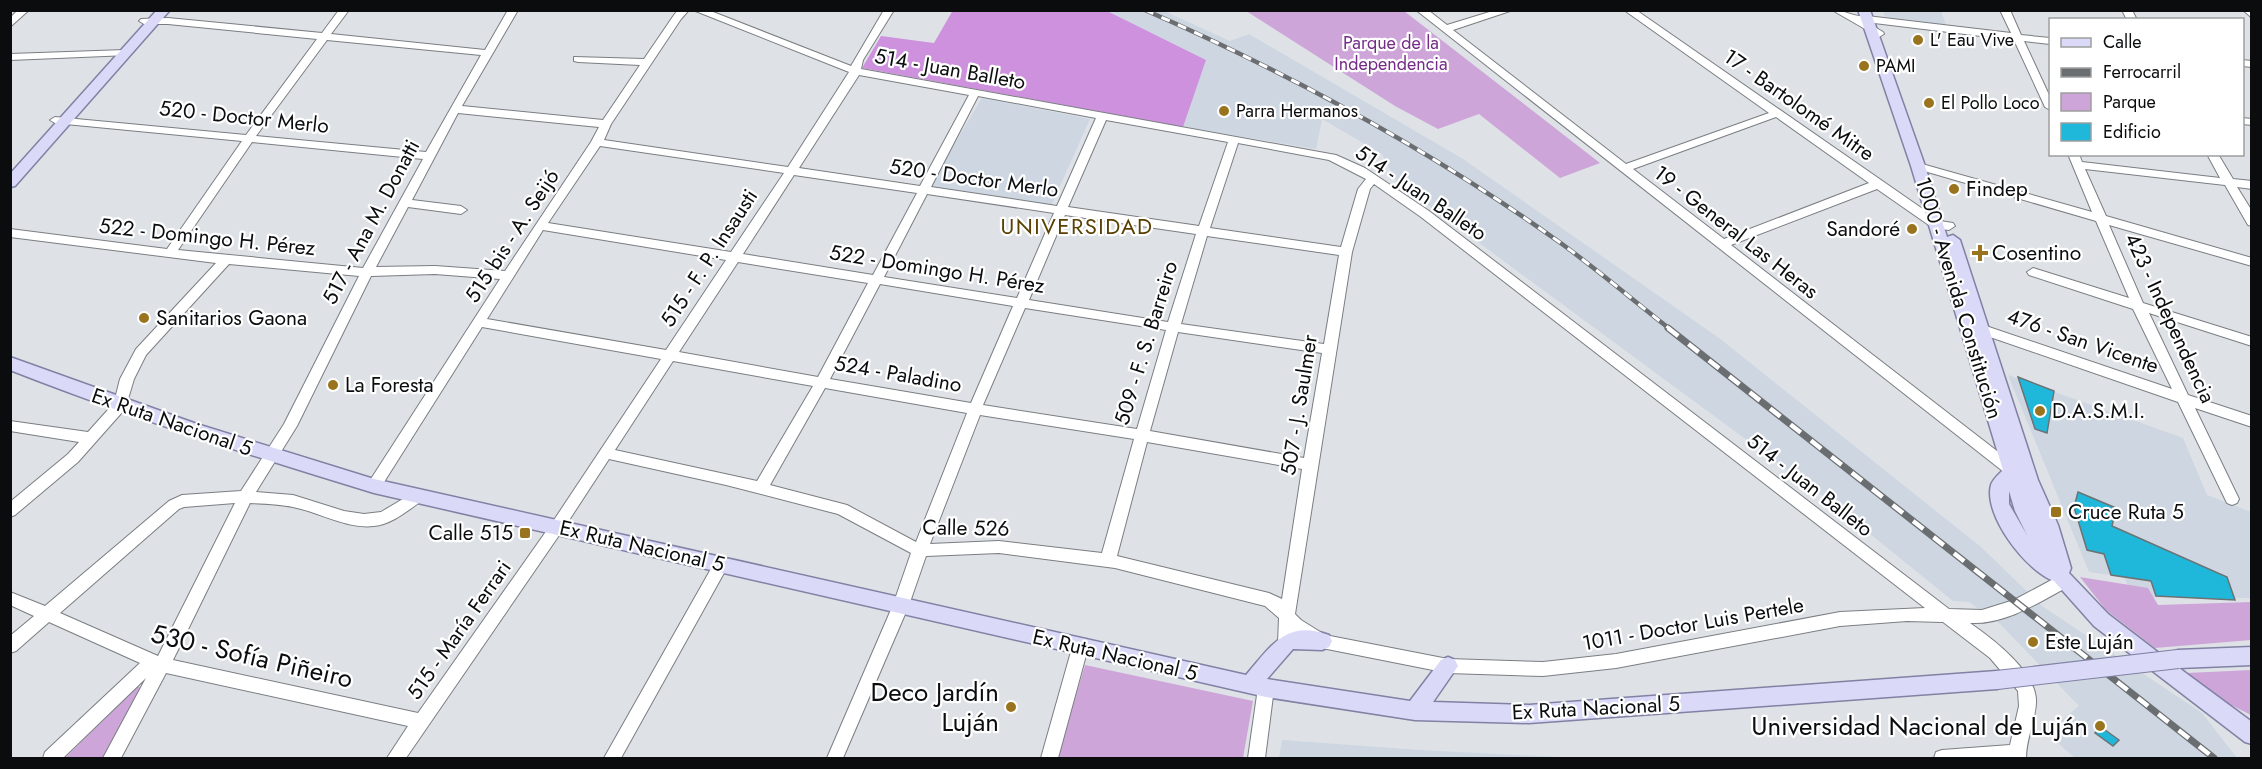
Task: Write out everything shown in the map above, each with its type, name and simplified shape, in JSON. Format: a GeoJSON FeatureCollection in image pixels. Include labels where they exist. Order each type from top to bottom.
{"type":"FeatureCollection","features":[{"type":"Feature","properties":{"kind":"main road"},"geometry":{"type":"LineString","coordinates":[[10,183],[61,120],[154,16]]}},
{"type":"Feature","properties":{"kind":"main road","name":"1000 - Avenida Constitución"},"geometry":{"type":"LineString","coordinates":[[1869,21],[1924,167],[1975,327],[2029,480],[2056,543],[2064,581]]}},
{"type":"Feature","properties":{"kind":"main road"},"geometry":{"type":"LineString","coordinates":[[10,169],[61,120]]}},
{"type":"Feature","properties":{"kind":"main road","name":"1000 - Avenida Constitución"},"geometry":{"type":"LineString","coordinates":[[1975,327],[2012,471]]}},
{"type":"Feature","properties":{"kind":"main road","name":"Ex Ruta Nacional 5"},"geometry":{"type":"LineString","coordinates":[[10,363],[120,405],[273,457],[374,486],[901,605],[1080,648],[1258,686],[1415,711],[1529,714],[1997,680],[2178,659],[2252,656]]}},
{"type":"Feature","properties":{"kind":"main road"},"geometry":{"type":"LineString","coordinates":[[2012,471],[2000,485],[2000,504],[2010,526],[2031,555],[2064,581],[2101,620],[2252,735]]}},
{"type":"Feature","properties":{"kind":"main road"},"geometry":{"type":"LineString","coordinates":[[1258,686],[1286,643],[1294,640],[1322,641]]}},
{"type":"Feature","properties":{"kind":"main road"},"geometry":{"type":"LineString","coordinates":[[1415,711],[1448,666]]}},
{"type":"Feature","properties":{"kind":"street"},"geometry":{"type":"LineString","coordinates":[[10,24],[24,10]]}},
{"type":"Feature","properties":{"kind":"street"},"geometry":{"type":"LineString","coordinates":[[170,253],[250,137],[344,10]]}},
{"type":"Feature","properties":{"kind":"street","name":"517 - Ana M. Donatti"},"geometry":{"type":"LineString","coordinates":[[112,759],[157,664],[246,496],[273,457],[404,203],[455,109],[513,10]]}},
{"type":"Feature","properties":{"kind":"street","name":"515 bis - A. Seijó"},"geometry":{"type":"LineString","coordinates":[[374,486],[508,275],[597,142],[606,124],[677,17],[684,10]]}},
{"type":"Feature","properties":{"kind":"street","name":"514 - Juan Balleto"},"geometry":{"type":"LineString","coordinates":[[698,10],[855,71],[1332,157],[1372,178],[1434,221],[1948,617],[1985,643],[2026,687],[2027,705],[2017,755]]}},
{"type":"Feature","properties":{"kind":"street"},"geometry":{"type":"LineString","coordinates":[[714,17],[724,10]]}},
{"type":"Feature","properties":{"kind":"street","name":"515 - F. P. Insausti"},"geometry":{"type":"LineString","coordinates":[[557,527],[792,171],[855,71],[858,60],[889,10]]}},
{"type":"Feature","properties":{"kind":"street","name":"19 - General Las Heras"},"geometry":{"type":"LineString","coordinates":[[1421,10],[2012,471],[2029,480]]}},
{"type":"Feature","properties":{"kind":"street"},"geometry":{"type":"LineString","coordinates":[[1446,29],[1508,10]]}},
{"type":"Feature","properties":{"kind":"street","name":"17 - Bartolomé Mitre"},"geometry":{"type":"LineString","coordinates":[[1629,10],[1878,184],[1942,225]]}},
{"type":"Feature","properties":{"kind":"street"},"geometry":{"type":"LineString","coordinates":[[1837,10],[1869,21],[2049,41]]}},
{"type":"Feature","properties":{"kind":"street"},"geometry":{"type":"LineString","coordinates":[[2006,10],[2049,102]]}},
{"type":"Feature","properties":{"kind":"street"},"geometry":{"type":"LineString","coordinates":[[2248,10],[2252,15]]}},
{"type":"Feature","properties":{"kind":"street"},"geometry":{"type":"LineString","coordinates":[[154,16],[487,53]]}},
{"type":"Feature","properties":{"kind":"street"},"geometry":{"type":"LineString","coordinates":[[10,57],[119,54]]}},
{"type":"Feature","properties":{"kind":"street"},"geometry":{"type":"LineString","coordinates":[[578,58],[647,62]]}},
{"type":"Feature","properties":{"kind":"street"},"geometry":{"type":"LineString","coordinates":[[761,488],[822,382],[975,93]]}},
{"type":"Feature","properties":{"kind":"street"},"geometry":{"type":"LineString","coordinates":[[455,109],[606,124]]}},
{"type":"Feature","properties":{"kind":"street"},"geometry":{"type":"LineString","coordinates":[[1623,169],[1778,113]]}},
{"type":"Feature","properties":{"kind":"street"},"geometry":{"type":"LineString","coordinates":[[835,759],[901,605],[975,409],[1102,116]]}},
{"type":"Feature","properties":{"kind":"street","name":"520 - Doctor Merlo"},"geometry":{"type":"LineString","coordinates":[[61,120],[430,156]]}},
{"type":"Feature","properties":{"kind":"street","name":"509 - F. S. Barreiro"},"geometry":{"type":"LineString","coordinates":[[1108,561],[1140,435],[1202,230],[1234,139]]}},
{"type":"Feature","properties":{"kind":"street","name":"520 - Doctor Merlo"},"geometry":{"type":"LineString","coordinates":[[597,142],[1346,252]]}},
{"type":"Feature","properties":{"kind":"street"},"geometry":{"type":"LineString","coordinates":[[2212,156],[2252,222]]}},
{"type":"Feature","properties":{"kind":"street"},"geometry":{"type":"LineString","coordinates":[[2075,160],[2252,185]]}},
{"type":"Feature","properties":{"kind":"street","name":"423 - Independencia"},"geometry":{"type":"LineString","coordinates":[[2075,160],[2138,305],[2232,499]]}},
{"type":"Feature","properties":{"kind":"street"},"geometry":{"type":"LineString","coordinates":[[1924,167],[2252,262]]}},
{"type":"Feature","properties":{"kind":"street","name":"507 - J. Saulmer"},"geometry":{"type":"LineString","coordinates":[[1286,643],[1287,616],[1328,349],[1346,252],[1364,189],[1372,178]]}},
{"type":"Feature","properties":{"kind":"street"},"geometry":{"type":"LineString","coordinates":[[1721,245],[1878,184]]}},
{"type":"Feature","properties":{"kind":"street"},"geometry":{"type":"LineString","coordinates":[[404,203],[461,210]]}},
{"type":"Feature","properties":{"kind":"street","name":"522 - Domingo H. Pérez"},"geometry":{"type":"LineString","coordinates":[[540,226],[1173,327],[1328,349]]}},
{"type":"Feature","properties":{"kind":"street","name":"522 - Domingo H. Pérez"},"geometry":{"type":"LineString","coordinates":[[10,233],[226,260],[367,272],[435,270],[508,275]]}},
{"type":"Feature","properties":{"kind":"street"},"geometry":{"type":"LineString","coordinates":[[10,511],[60,470],[120,405],[126,391],[127,379],[141,352],[226,260]]}},
{"type":"Feature","properties":{"kind":"street"},"geometry":{"type":"LineString","coordinates":[[2033,272],[2252,342]]}},
{"type":"Feature","properties":{"kind":"street","name":"524 - Paladino"},"geometry":{"type":"LineString","coordinates":[[479,322],[1310,465]]}},
{"type":"Feature","properties":{"kind":"street","name":"476 - San Vicente"},"geometry":{"type":"LineString","coordinates":[[1975,327],[2252,422]]}},
{"type":"Feature","properties":{"kind":"street"},"geometry":{"type":"LineString","coordinates":[[10,426],[91,438]]}},
{"type":"Feature","properties":{"kind":"street","name":"Calle 526"},"geometry":{"type":"LineString","coordinates":[[606,453],[843,509],[920,550],[938,552],[974,546],[998,547],[1108,561],[1269,600],[1304,632],[1322,641]]}},
{"type":"Feature","properties":{"kind":"street"},"geometry":{"type":"LineString","coordinates":[[10,646],[174,505],[182,501],[246,496],[291,501],[350,518],[371,520],[396,512],[418,496]]}},
{"type":"Feature","properties":{"kind":"street","name":"515 - María Ferrari"},"geometry":{"type":"LineString","coordinates":[[396,759],[557,527]]}},
{"type":"Feature","properties":{"kind":"street"},"geometry":{"type":"LineString","coordinates":[[612,759],[721,564]]}},
{"type":"Feature","properties":{"kind":"street","name":"1011 - Doctor Luis Pertele"},"geometry":{"type":"LineString","coordinates":[[1322,641],[1448,666],[1513,669],[1570,667],[1840,619],[1907,614],[1948,617],[1982,616],[2005,611],[2064,581]]}},
{"type":"Feature","properties":{"kind":"street","name":"530 - Sofía Piñeiro"},"geometry":{"type":"LineString","coordinates":[[10,598],[157,664],[421,721]]}},
{"type":"Feature","properties":{"kind":"street"},"geometry":{"type":"LineString","coordinates":[[1049,759],[1080,648]]}},
{"type":"Feature","properties":{"kind":"street"},"geometry":{"type":"LineString","coordinates":[[51,759],[157,664]]}},
{"type":"Feature","properties":{"kind":"street"},"geometry":{"type":"LineString","coordinates":[[1256,759],[1258,686]]}},
{"type":"Feature","properties":{"kind":"street"},"geometry":{"type":"LineString","coordinates":[[1942,759],[2017,755]]}},
{"type":"Feature","properties":{"kind":"shaded area"},"geometry":{"type":"Polygon","coordinates":[[[953,10],[1107,11],[1206,60],[1183,127],[862,68],[881,36],[934,43],[953,10]]]}},
{"type":"Feature","properties":{"kind":"shaded area"},"geometry":{"type":"Polygon","coordinates":[[[1107,11],[1164,11],[1230,41],[1249,34],[1463,159],[1719,338],[1981,547],[2042,606],[2202,713],[2237,758],[2075,758],[2052,738],[2061,729],[2057,724],[2079,706],[2000,624],[1969,602],[1953,601],[1828,500],[1421,200],[1400,188],[1382,154],[1322,119],[1316,149],[1183,127],[1206,60],[1107,11]]]}},
{"type":"Feature","properties":{"kind":"shaded area"},"geometry":{"type":"Polygon","coordinates":[[[1883,11],[1941,11],[1946,25],[1885,17],[1883,11]]]}},
{"type":"Feature","properties":{"kind":"shaded area"},"geometry":{"type":"Polygon","coordinates":[[[982,98],[1090,119],[1051,206],[928,188],[982,98]]]}},
{"type":"Feature","properties":{"kind":"shaded area"},"geometry":{"type":"Polygon","coordinates":[[[2008,375],[2183,438],[2207,495],[2251,512],[2251,598],[2133,597],[2124,577],[2089,572],[2008,375]]]}},
{"type":"Feature","properties":{"kind":"shaded area"},"geometry":{"type":"Polygon","coordinates":[[[1282,740],[1420,750],[1576,758],[1279,758],[1282,740]]]}},
{"type":"Feature","properties":{"kind":"green space","name":"Parque de la Independencia"},"geometry":{"type":"Polygon","coordinates":[[[1246,11],[1404,11],[1600,163],[1560,178],[1479,114],[1438,129],[1395,106],[1246,11]]]}},
{"type":"Feature","properties":{"kind":"green space"},"geometry":{"type":"Polygon","coordinates":[[[2080,577],[2148,588],[2158,605],[2251,602],[2251,640],[2155,648],[2106,610],[2080,577]]]}},
{"type":"Feature","properties":{"kind":"green space"},"geometry":{"type":"Polygon","coordinates":[[[1085,665],[1253,701],[1243,758],[1057,758],[1085,665]]]}},
{"type":"Feature","properties":{"kind":"green space"},"geometry":{"type":"Polygon","coordinates":[[[2251,670],[2251,715],[2223,701],[2187,673],[2251,670]]]}},
{"type":"Feature","properties":{"kind":"green space"},"geometry":{"type":"Polygon","coordinates":[[[137,687],[144,687],[104,758],[65,758],[137,687]]]}},
{"type":"Feature","properties":{"kind":"building","name":"D.A.S.M.I."},"geometry":{"type":"Polygon","coordinates":[[[2018,377],[2054,391],[2047,433],[2035,429],[2018,377]]]}},
{"type":"Feature","properties":{"kind":"building"},"geometry":{"type":"Polygon","coordinates":[[[2078,492],[2116,508],[2112,526],[2227,577],[2235,600],[2156,596],[2151,581],[2111,575],[2104,554],[2087,550],[2074,507],[2078,492]]]}},
{"type":"Feature","properties":{"kind":"building"},"geometry":{"type":"Polygon","coordinates":[[[2101,727],[2119,740],[2113,746],[2095,733],[2101,727]]]}},
{"type":"Feature","properties":{"kind":"railway"},"geometry":{"type":"LineString","coordinates":[[1145,10],[1253,60],[1307,88],[1360,116],[1463,177],[1562,244],[1670,329]]}},
{"type":"Feature","properties":{"kind":"railway"},"geometry":{"type":"LineString","coordinates":[[1668,328],[2214,758]]}},
{"type":"Feature","properties":{"kind":"place","name":"L' Eau Vive"},"geometry":{"type":"Point","coordinates":[1918,40]}},
{"type":"Feature","properties":{"kind":"place","name":"PAMI"},"geometry":{"type":"Point","coordinates":[1864,66]}},
{"type":"Feature","properties":{"kind":"place","name":"El Pollo Loco"},"geometry":{"type":"Point","coordinates":[1929,103]}},
{"type":"Feature","properties":{"kind":"place","name":"Parra Hermanos"},"geometry":{"type":"Point","coordinates":[1224,111]}},
{"type":"Feature","properties":{"kind":"place","name":"Findep"},"geometry":{"type":"Point","coordinates":[1954,189]}},
{"type":"Feature","properties":{"kind":"place","name":"Sandoré"},"geometry":{"type":"Point","coordinates":[1912,229]}},
{"type":"Feature","properties":{"kind":"place","name":"Cosentino"},"geometry":{"type":"Point","coordinates":[1980,253]}},
{"type":"Feature","properties":{"kind":"place","name":"Sanitarios Gaona"},"geometry":{"type":"Point","coordinates":[144,318]}},
{"type":"Feature","properties":{"kind":"place","name":"La Foresta"},"geometry":{"type":"Point","coordinates":[333,385]}},
{"type":"Feature","properties":{"kind":"place","name":"D.A.S.M.I."},"geometry":{"type":"Point","coordinates":[2040,411]}},
{"type":"Feature","properties":{"kind":"place","name":"Cruce Ruta 5"},"geometry":{"type":"Point","coordinates":[2056,512]}},
{"type":"Feature","properties":{"kind":"place","name":"Calle 515"},"geometry":{"type":"Point","coordinates":[525,533]}},
{"type":"Feature","properties":{"kind":"place","name":"Este Luján"},"geometry":{"type":"Point","coordinates":[2033,642]}},
{"type":"Feature","properties":{"kind":"place","name":"Deco Jardín Luján"},"geometry":{"type":"Point","coordinates":[1011,707]}},
{"type":"Feature","properties":{"kind":"place","name":"Universidad Nacional de Luján"},"geometry":{"type":"Point","coordinates":[2100,726]}},
{"type":"Feature","properties":{"kind":"district","name":"UNIVERSIDAD"},"geometry":{"type":"Point","coordinates":[1077,226]}}]}
